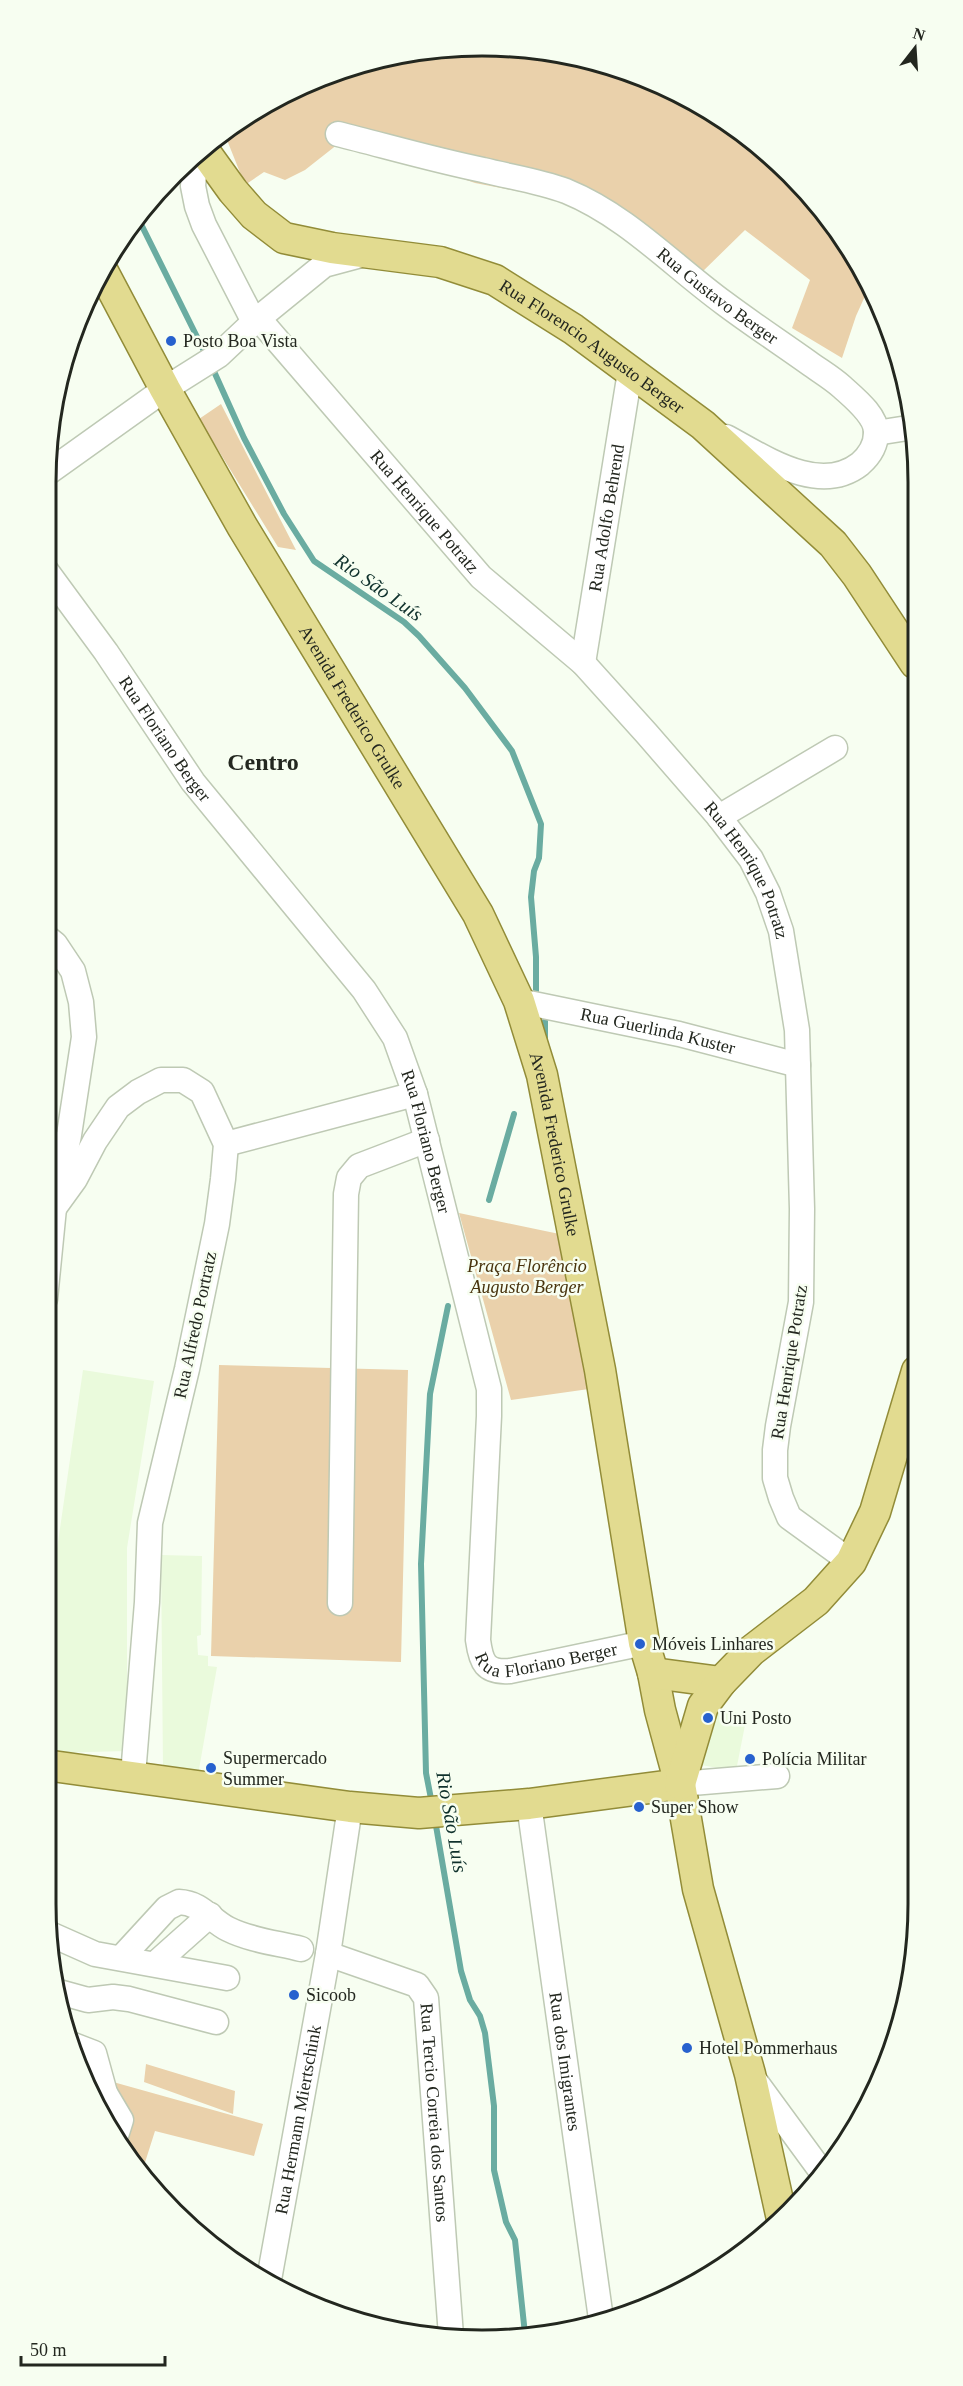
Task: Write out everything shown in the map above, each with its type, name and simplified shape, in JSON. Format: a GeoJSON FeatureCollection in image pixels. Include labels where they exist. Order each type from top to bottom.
{"type":"FeatureCollection","features":[{"type":"Feature","properties":{"kind":"main road","name":"Rua Florencio Augusto Berger"},"geometry":{"type":"LineString","coordinates":[[208,156],[254,215],[285,237],[332,248],[440,261],[495,280],[573,329],[703,425],[833,544],[857,575],[908,652]]}},
{"type":"Feature","properties":{"kind":"main road","name":"Avenida Frederico Grulke"},"geometry":{"type":"LineString","coordinates":[[108,278],[177,382],[242,526],[478,914],[519,1001],[542,1075],[596,1348],[644,1643],[680,1784],[698,1889],[750,2074],[780,2209]]}},
{"type":"Feature","properties":{"kind":"main road"},"geometry":{"type":"LineString","coordinates":[[56,1766],[133,1775],[350,1807],[419,1813],[529,1804],[680,1784],[703,1706],[751,1651],[816,1601],[851,1562],[875,1512],[908,1401]]}},
{"type":"Feature","properties":{"kind":"main road"},"geometry":{"type":"LineString","coordinates":[[653,1672],[721,1683]]}},
{"type":"Feature","properties":{"kind":"street","name":"Rua Gustavo Berger"},"geometry":{"type":"LineString","coordinates":[[338,134],[483,171],[531,179],[600,207],[632,228],[723,302],[841,386],[872,418],[876,432]]}},
{"type":"Feature","properties":{"kind":"street","name":"Rua Henrique Potratz"},"geometry":{"type":"LineString","coordinates":[[195,167],[193,186],[204,225],[257,321],[480,577],[583,663],[719,817],[752,859],[768,893],[781,931],[797,1030],[802,1209],[801,1302],[778,1426],[775,1478],[789,1517],[851,1562]]}},
{"type":"Feature","properties":{"kind":"street"},"geometry":{"type":"LineString","coordinates":[[56,467],[219,354],[324,265],[373,252]]}},
{"type":"Feature","properties":{"kind":"street","name":"Rua Adolfo Behrend"},"geometry":{"type":"LineString","coordinates":[[583,663],[630,372]]}},
{"type":"Feature","properties":{"kind":"street"},"geometry":{"type":"LineString","coordinates":[[703,425],[790,469],[807,475],[821,476],[853,469],[872,450],[876,432],[904,428]]}},
{"type":"Feature","properties":{"kind":"street","name":"Rua Floriano Berger"},"geometry":{"type":"LineString","coordinates":[[56,584],[193,782],[364,990],[394,1038],[415,1094],[489,1389],[478,1640],[482,1661],[489,1668],[510,1671],[644,1643]]}},
{"type":"Feature","properties":{"kind":"street"},"geometry":{"type":"LineString","coordinates":[[719,817],[835,748]]}},
{"type":"Feature","properties":{"kind":"street"},"geometry":{"type":"LineString","coordinates":[[56,946],[73,971],[81,1002],[84,1037],[69,1135],[56,1198]]}},
{"type":"Feature","properties":{"kind":"street","name":"Rua Guerlinda Kuster"},"geometry":{"type":"LineString","coordinates":[[519,1001],[679,1034],[798,1065]]}},
{"type":"Feature","properties":{"kind":"street"},"geometry":{"type":"LineString","coordinates":[[56,1205],[75,1179],[95,1141],[118,1107],[138,1092],[161,1080],[183,1080],[202,1092],[226,1144],[415,1094]]}},
{"type":"Feature","properties":{"kind":"street"},"geometry":{"type":"LineString","coordinates":[[340,1603],[346,1194],[349,1178],[359,1166],[427,1140]]}},
{"type":"Feature","properties":{"kind":"street","name":"Rua Alfredo Portratz"},"geometry":{"type":"LineString","coordinates":[[133,1775],[147,1602],[150,1523],[187,1369],[217,1224],[226,1144]]}},
{"type":"Feature","properties":{"kind":"street"},"geometry":{"type":"LineString","coordinates":[[680,1784],[777,1776]]}},
{"type":"Feature","properties":{"kind":"street","name":"Rua dos Imigrantes"},"geometry":{"type":"LineString","coordinates":[[529,1804],[600,2313]]}},
{"type":"Feature","properties":{"kind":"street","name":"Rua Hermann Miertschink"},"geometry":{"type":"LineString","coordinates":[[267,2272],[328,1954],[350,1807]]}},
{"type":"Feature","properties":{"kind":"street"},"geometry":{"type":"LineString","coordinates":[[121,1958],[167,1908],[179,1902],[200,1907],[222,1925],[241,1934],[301,1949]]}},
{"type":"Feature","properties":{"kind":"street"},"geometry":{"type":"LineString","coordinates":[[155,1964],[210,1914]]}},
{"type":"Feature","properties":{"kind":"street"},"geometry":{"type":"LineString","coordinates":[[57,1937],[95,1954],[227,1977]]}},
{"type":"Feature","properties":{"kind":"street","name":"Rua Tercio Correia dos Santos"},"geometry":{"type":"LineString","coordinates":[[328,1954],[417,1985],[426,1998],[451,2330]]}},
{"type":"Feature","properties":{"kind":"street"},"geometry":{"type":"LineString","coordinates":[[65,1994],[88,2000],[113,1997],[129,1999],[216,2022]]}},
{"type":"Feature","properties":{"kind":"street"},"geometry":{"type":"LineString","coordinates":[[81,2048],[94,2053],[98,2092]]}},
{"type":"Feature","properties":{"kind":"street"},"geometry":{"type":"LineString","coordinates":[[750,2074],[817,2166]]}},
{"type":"Feature","properties":{"kind":"street"},"geometry":{"type":"LineString","coordinates":[[104,2103],[121,2120],[119,2127]]}},
{"type":"Feature","properties":{"kind":"shaded area"},"geometry":{"type":"Polygon","coordinates":[[[83,1370],[154,1381],[127,1548],[127,1751],[56,1753],[57,1549],[83,1370]]]}},
{"type":"Feature","properties":{"kind":"shaded area"},"geometry":{"type":"Polygon","coordinates":[[[161,1555],[202,1556],[201,1635],[197,1636],[198,1655],[208,1656],[208,1666],[217,1667],[198,1775],[163,1769],[161,1555]]]}},
{"type":"Feature","properties":{"kind":"shaded area","name":"Uni Posto"},"geometry":{"type":"Polygon","coordinates":[[[710,1706],[747,1715],[736,1771],[695,1764],[710,1706]]]}},
{"type":"Feature","properties":{"kind":"green space"},"geometry":{"type":"Polygon","coordinates":[[[454,56],[509,56],[537,59],[592,70],[645,88],[670,99],[718,127],[762,161],[802,201],[836,245],[865,296],[842,358],[792,328],[810,280],[745,230],[697,277],[579,203],[475,183],[414,162],[382,147],[373,130],[352,133],[305,170],[285,180],[264,172],[245,185],[227,140],[293,99],[318,88],[371,70],[426,59],[454,56]]]}},
{"type":"Feature","properties":{"kind":"green space"},"geometry":{"type":"Polygon","coordinates":[[[221,404],[296,550],[278,547],[199,419],[221,404]]]}},
{"type":"Feature","properties":{"kind":"green space","name":"Praça Florêncio Augusto Berger"},"geometry":{"type":"Polygon","coordinates":[[[459,1213],[569,1236],[596,1388],[511,1400],[459,1213]]]}},
{"type":"Feature","properties":{"kind":"green space"},"geometry":{"type":"Polygon","coordinates":[[[219,1365],[408,1370],[401,1662],[211,1656],[219,1365]]]}},
{"type":"Feature","properties":{"kind":"green space"},"geometry":{"type":"Polygon","coordinates":[[[146,2064],[235,2091],[233,2114],[144,2082],[146,2064]]]}},
{"type":"Feature","properties":{"kind":"green space"},"geometry":{"type":"Polygon","coordinates":[[[91,2076],[263,2124],[254,2156],[155,2131],[144,2164],[113,2118],[91,2076]]]}},
{"type":"Feature","properties":{"kind":"waterway","name":"Rio São Luís"},"geometry":{"type":"LineString","coordinates":[[142,225],[206,355]]}},
{"type":"Feature","properties":{"kind":"waterway","name":"Rio São Luís"},"geometry":{"type":"LineString","coordinates":[[212,367],[244,438],[284,514],[314,561],[404,622],[419,636],[465,688],[512,751],[541,824],[539,858],[534,871],[531,897],[536,957],[536,991]]}},
{"type":"Feature","properties":{"kind":"waterway","name":"Rio São Luís"},"geometry":{"type":"LineString","coordinates":[[545,1021],[545,1042]]}},
{"type":"Feature","properties":{"kind":"waterway","name":"Rio São Luís"},"geometry":{"type":"LineString","coordinates":[[489,1200],[514,1114]]}},
{"type":"Feature","properties":{"kind":"waterway","name":"Rio São Luís"},"geometry":{"type":"LineString","coordinates":[[432,1804],[426,1773],[421,1564],[430,1394],[448,1306]]}},
{"type":"Feature","properties":{"kind":"waterway","name":"Rio São Luís"},"geometry":{"type":"LineString","coordinates":[[435,1820],[461,1971],[470,2000],[480,2016],[485,2033],[494,2106],[494,2170],[506,2222],[515,2240],[524,2328]]}},
{"type":"Feature","properties":{"kind":"place","name":"Posto Boa Vista"},"geometry":{"type":"Point","coordinates":[171,341]}},
{"type":"Feature","properties":{"kind":"place","name":"Móveis Linhares"},"geometry":{"type":"Point","coordinates":[640,1644]}},
{"type":"Feature","properties":{"kind":"place","name":"Uni Posto"},"geometry":{"type":"Point","coordinates":[708,1718]}},
{"type":"Feature","properties":{"kind":"place","name":"Polícia Militar"},"geometry":{"type":"Point","coordinates":[750,1759]}},
{"type":"Feature","properties":{"kind":"place","name":"Supermercado Summer"},"geometry":{"type":"Point","coordinates":[211,1768]}},
{"type":"Feature","properties":{"kind":"place","name":"Super Show"},"geometry":{"type":"Point","coordinates":[639,1807]}},
{"type":"Feature","properties":{"kind":"place","name":"Sicoob"},"geometry":{"type":"Point","coordinates":[294,1995]}},
{"type":"Feature","properties":{"kind":"place","name":"Hotel Pommerhaus"},"geometry":{"type":"Point","coordinates":[687,2048]}},
{"type":"Feature","properties":{"kind":"district","name":"Centro"},"geometry":{"type":"Point","coordinates":[263,762]}}]}
